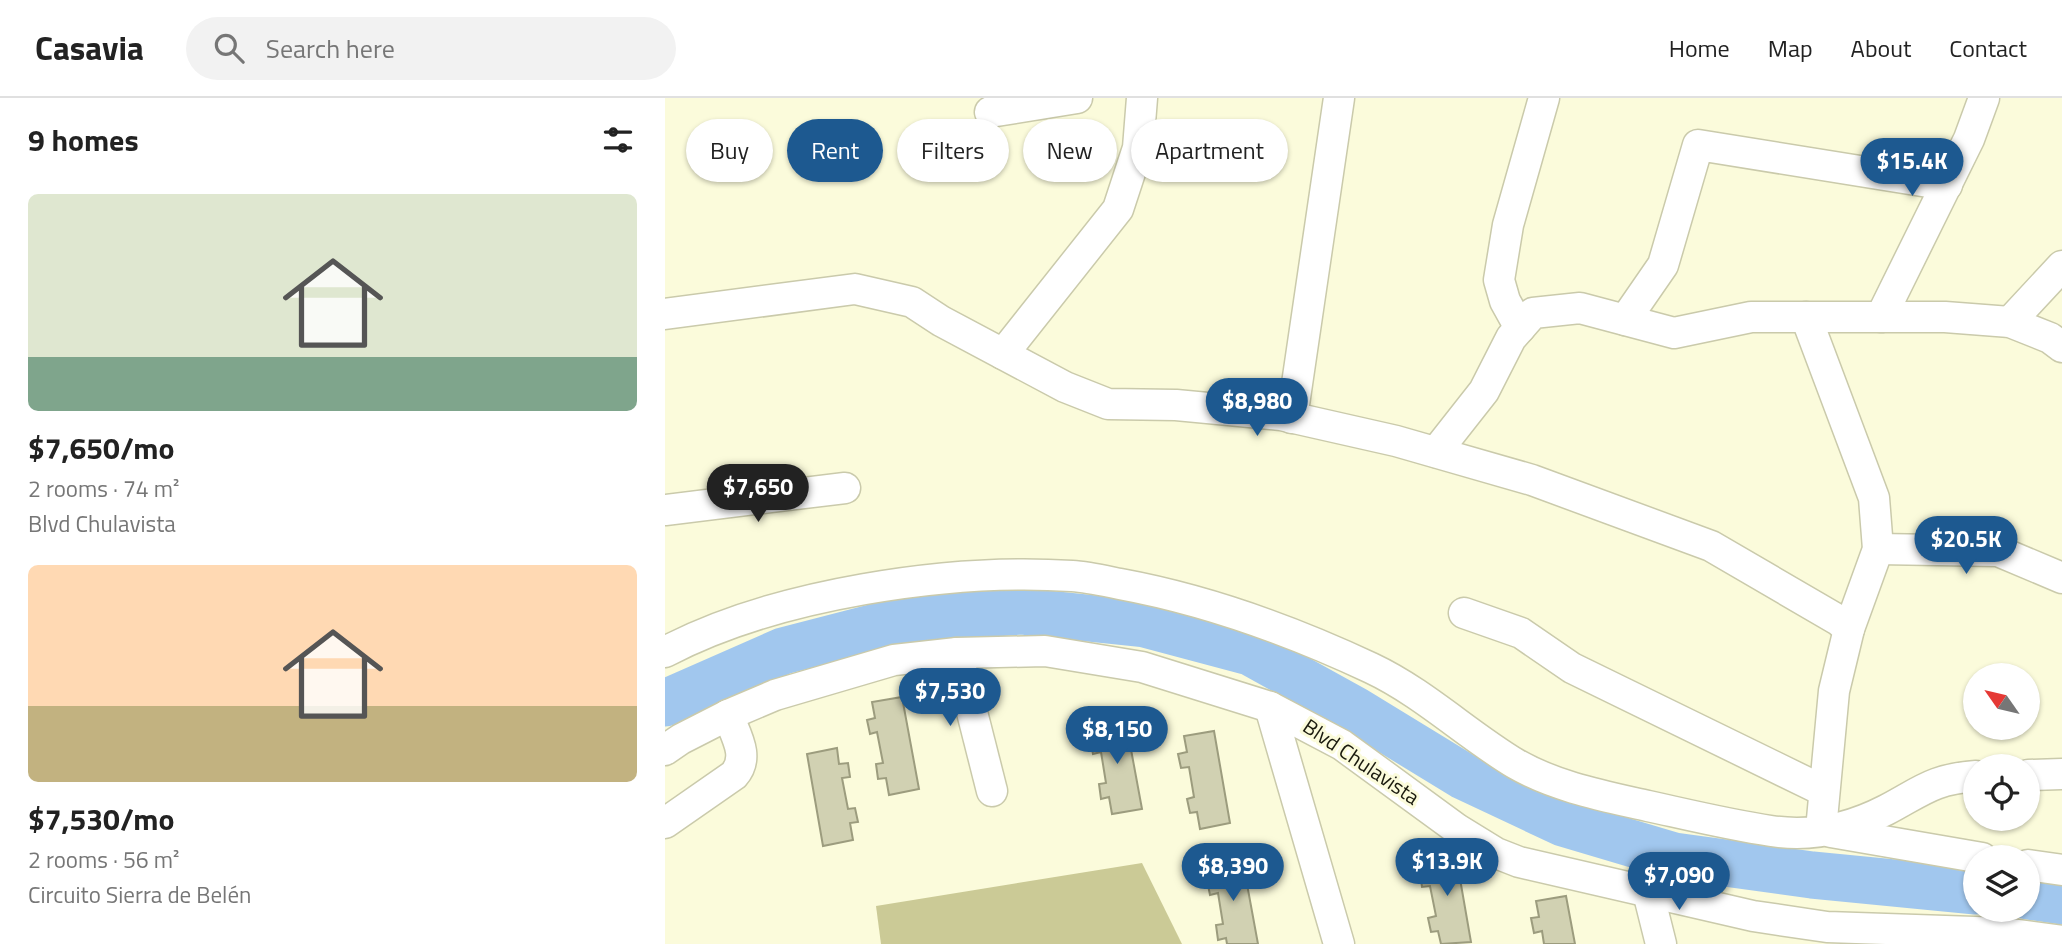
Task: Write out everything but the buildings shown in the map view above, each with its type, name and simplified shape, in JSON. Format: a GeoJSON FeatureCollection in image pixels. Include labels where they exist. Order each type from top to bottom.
{"type":"FeatureCollection","features":[{"type":"Feature","properties":{"kind":"street"},"geometry":{"type":"LineString","coordinates":[[990,112],[1077,98]]}},
{"type":"Feature","properties":{"kind":"street"},"geometry":{"type":"LineString","coordinates":[[1003,354],[1118,209],[1138,148],[1142,98]]}},
{"type":"Feature","properties":{"kind":"street"},"geometry":{"type":"LineString","coordinates":[[1292,418],[1339,98]]}},
{"type":"Feature","properties":{"kind":"street"},"geometry":{"type":"LineString","coordinates":[[1520,328],[1505,302],[1499,280],[1509,225],[1544,98]]}},
{"type":"Feature","properties":{"kind":"street"},"geometry":{"type":"LineString","coordinates":[[1881,317],[1969,139],[1984,98]]}},
{"type":"Feature","properties":{"kind":"street"},"geometry":{"type":"LineString","coordinates":[[1625,320],[1663,265],[1698,145],[1947,185]]}},
{"type":"Feature","properties":{"kind":"street"},"geometry":{"type":"LineString","coordinates":[[2010,322],[2062,266]]}},
{"type":"Feature","properties":{"kind":"street"},"geometry":{"type":"LineString","coordinates":[[665,314],[855,289],[912,302],[941,321],[1065,387],[1108,404],[1176,405],[1292,418],[1436,452],[1532,480],[1711,546],[1839,620],[1849,629]]}},
{"type":"Feature","properties":{"kind":"street"},"geometry":{"type":"LineString","coordinates":[[1436,452],[1484,391],[1511,338],[1533,313],[1580,308],[1674,333],[1751,317],[1945,317],[2010,322],[2050,338],[2062,347]]}},
{"type":"Feature","properties":{"kind":"street"},"geometry":{"type":"LineString","coordinates":[[1806,317],[1874,498],[1878,549],[1849,629],[1834,691],[1821,830]]}},
{"type":"Feature","properties":{"kind":"street"},"geometry":{"type":"LineString","coordinates":[[665,510],[845,488]]}},
{"type":"Feature","properties":{"kind":"street"},"geometry":{"type":"LineString","coordinates":[[1878,549],[1998,551],[2062,578]]}},
{"type":"Feature","properties":{"kind":"street"},"geometry":{"type":"LineString","coordinates":[[665,652],[685,641],[783,606],[891,585],[1000,575],[1075,576],[1153,590],[1222,609],[1334,652],[1403,685],[1520,766],[1583,792],[1776,832],[1831,831],[1886,810],[1920,789],[1949,778],[1963,777]]}},
{"type":"Feature","properties":{"kind":"street"},"geometry":{"type":"LineString","coordinates":[[1464,613],[1521,633],[1573,668],[1824,791]]}},
{"type":"Feature","properties":{"kind":"street","name":"Blvd Chulavista"},"geometry":{"type":"LineString","coordinates":[[665,750],[681,739],[775,695],[894,660],[957,653],[1045,651],[1090,657],[1142,667],[1270,707],[1342,745],[1457,829],[1496,853],[1546,869],[1753,916],[1827,927],[2004,933],[2062,941]]}},
{"type":"Feature","properties":{"kind":"street"},"geometry":{"type":"LineString","coordinates":[[957,653],[992,791]]}},
{"type":"Feature","properties":{"kind":"street"},"geometry":{"type":"LineString","coordinates":[[1270,707],[1339,944]]}},
{"type":"Feature","properties":{"kind":"street"},"geometry":{"type":"LineString","coordinates":[[665,823],[741,768],[743,756],[729,715]]}},
{"type":"Feature","properties":{"kind":"street"},"geometry":{"type":"LineString","coordinates":[[2040,775],[2062,774]]}},
{"type":"Feature","properties":{"kind":"street"},"geometry":{"type":"LineString","coordinates":[[1821,830],[1963,855]]}},
{"type":"Feature","properties":{"kind":"street"},"geometry":{"type":"LineString","coordinates":[[2040,867],[2062,870]]}},
{"type":"Feature","properties":{"kind":"street"},"geometry":{"type":"LineString","coordinates":[[1648,892],[1661,944]]}},
{"type":"Feature","properties":{"kind":"shaded area"},"geometry":{"type":"Polygon","coordinates":[[[1142,863],[1182,944],[881,944],[876,906],[1142,863]]]}},
{"type":"Feature","properties":{"kind":"waterway"},"geometry":{"type":"LineString","coordinates":[[665,703],[783,651],[895,622],[1020,611],[1145,624],[1250,652],[1355,710],[1463,776],[1563,823],[1674,856],[1812,875],[1963,890]]}},
{"type":"Feature","properties":{"kind":"waterway"},"geometry":{"type":"LineString","coordinates":[[2040,898],[2062,901]]}}]}
